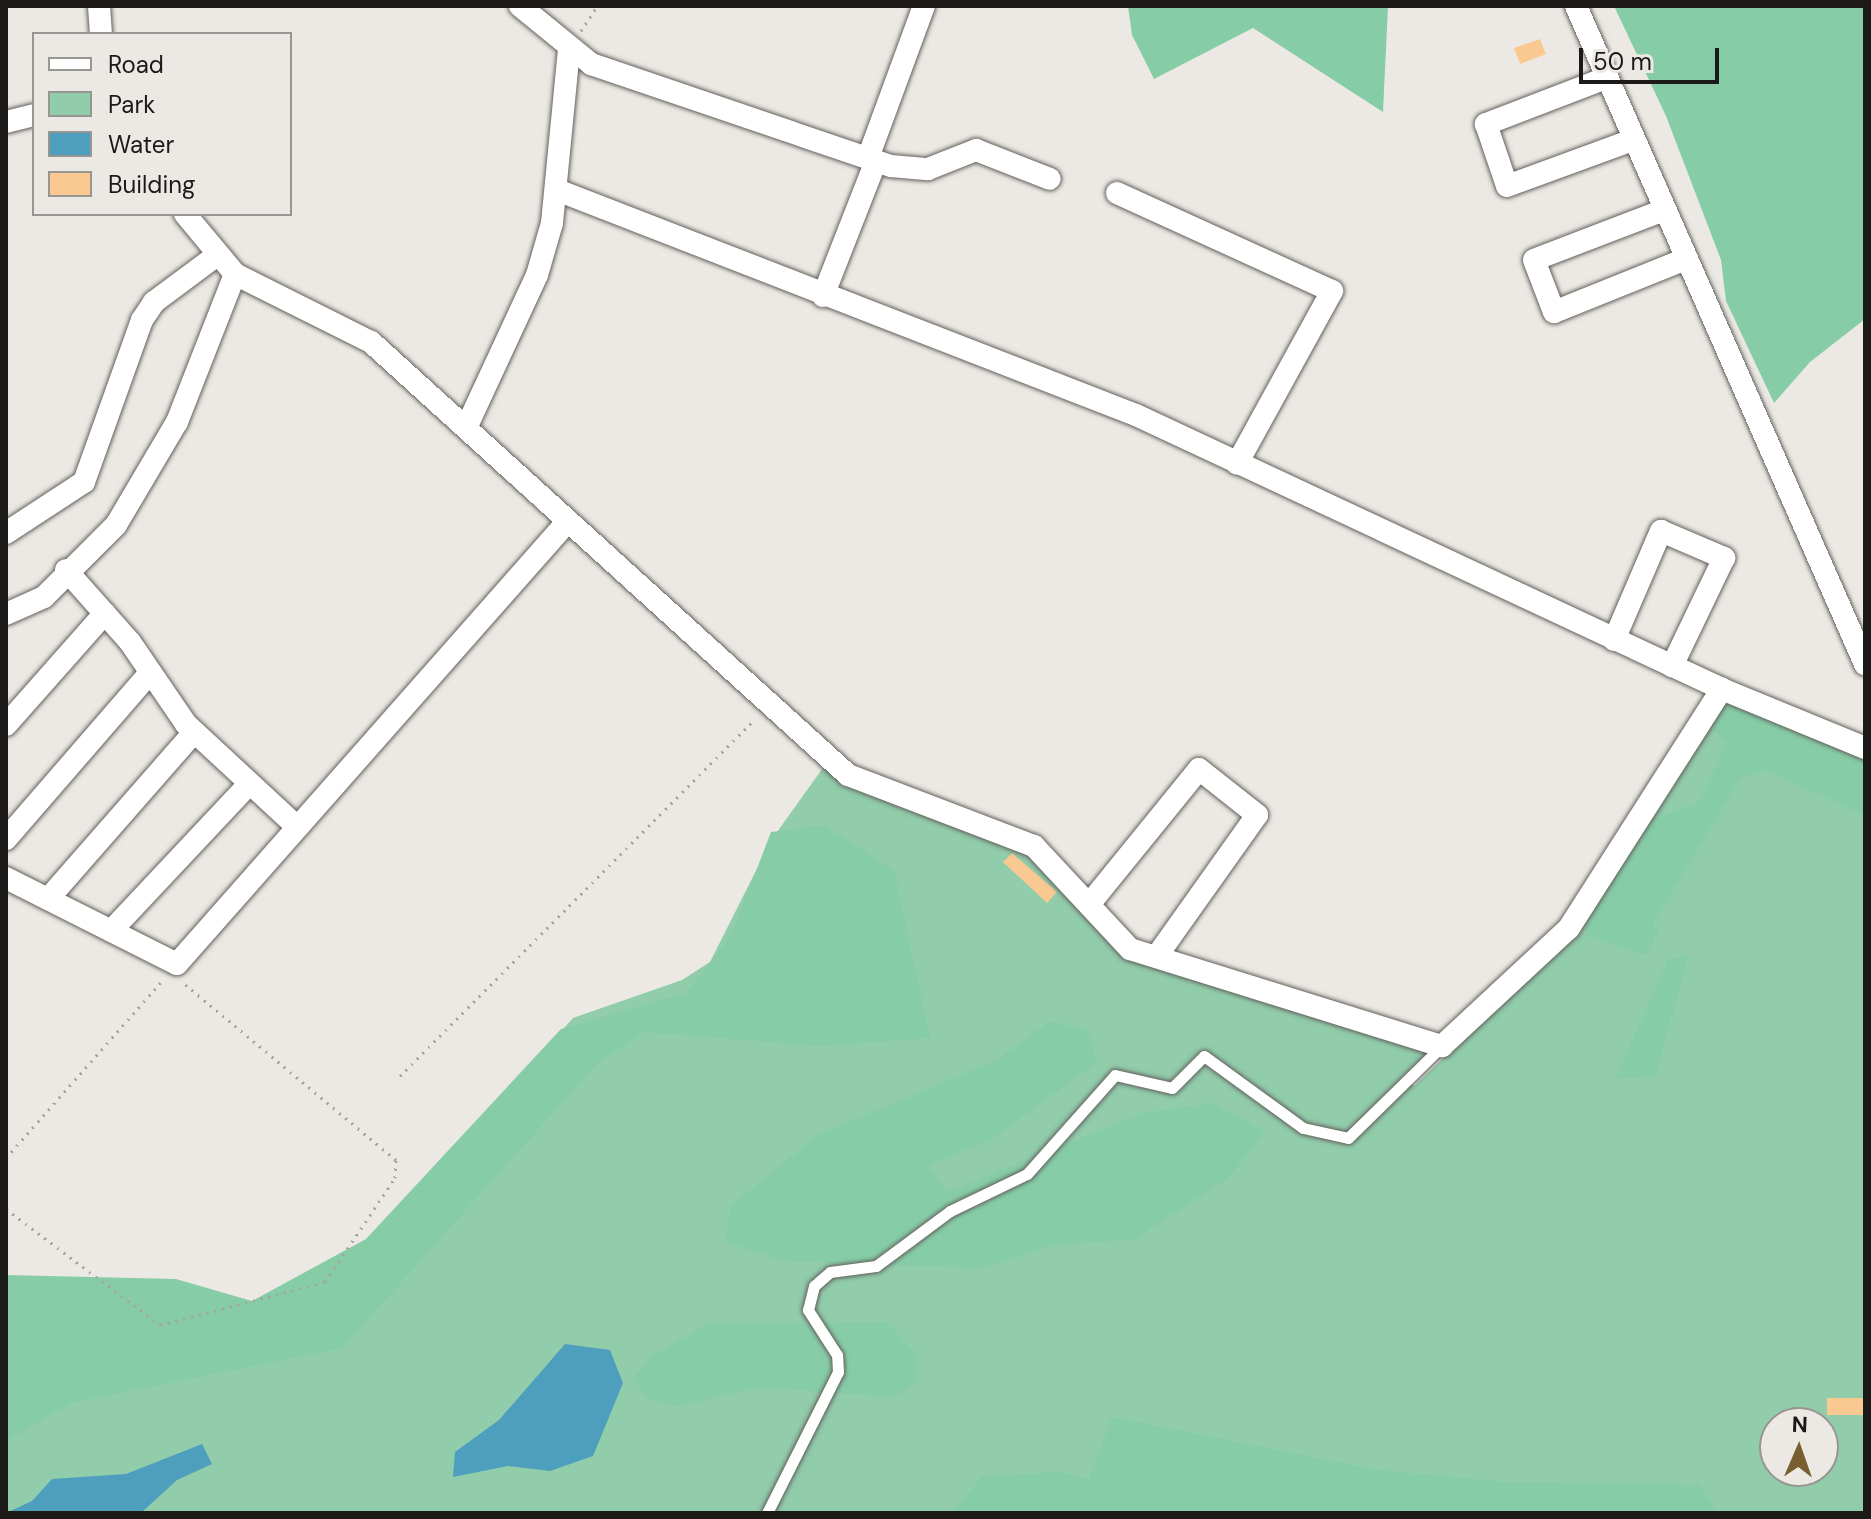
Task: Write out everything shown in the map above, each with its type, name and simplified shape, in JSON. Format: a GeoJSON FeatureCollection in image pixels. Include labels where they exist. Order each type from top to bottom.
{"type":"FeatureCollection","features":[{"type":"Feature","properties":{"kind":"street"},"geometry":{"type":"LineString","coordinates":[[99,6],[101,32]]}},
{"type":"Feature","properties":{"kind":"street"},"geometry":{"type":"LineString","coordinates":[[520,6],[569,51],[872,160],[928,169],[976,150],[1050,179]]}},
{"type":"Feature","properties":{"kind":"street"},"geometry":{"type":"LineString","coordinates":[[823,296],[924,6]]}},
{"type":"Feature","properties":{"kind":"street"},"geometry":{"type":"LineString","coordinates":[[1576,6],[1865,664]]}},
{"type":"Feature","properties":{"kind":"street"},"geometry":{"type":"LineString","coordinates":[[466,428],[537,275],[557,190],[569,51]]}},
{"type":"Feature","properties":{"kind":"street"},"geometry":{"type":"LineString","coordinates":[[1606,78],[1486,124],[1507,186],[1633,140]]}},
{"type":"Feature","properties":{"kind":"street"},"geometry":{"type":"LineString","coordinates":[[6,122],[32,116]]}},
{"type":"Feature","properties":{"kind":"street"},"geometry":{"type":"LineString","coordinates":[[557,190],[823,296],[1136,415],[1614,640],[1865,748]]}},
{"type":"Feature","properties":{"kind":"street"},"geometry":{"type":"LineString","coordinates":[[1117,193],[1332,291],[1237,464]]}},
{"type":"Feature","properties":{"kind":"street"},"geometry":{"type":"LineString","coordinates":[[1664,210],[1534,260],[1554,312],[1686,259]]}},
{"type":"Feature","properties":{"kind":"street"},"geometry":{"type":"LineString","coordinates":[[186,216],[216,256],[235,274],[371,342],[848,775],[1007,830],[1034,846],[1091,902],[1113,935],[1156,957],[1442,1046],[1569,928],[1722,689]]}},
{"type":"Feature","properties":{"kind":"street"},"geometry":{"type":"LineString","coordinates":[[6,533],[84,482],[142,320],[154,302],[216,256]]}},
{"type":"Feature","properties":{"kind":"street"},"geometry":{"type":"LineString","coordinates":[[6,614],[44,597],[66,570],[116,525],[149,475],[235,274]]}},
{"type":"Feature","properties":{"kind":"street"},"geometry":{"type":"LineString","coordinates":[[6,878],[177,964],[295,825],[568,521]]}},
{"type":"Feature","properties":{"kind":"street"},"geometry":{"type":"LineString","coordinates":[[1614,640],[1661,531],[1724,558],[1672,666]]}},
{"type":"Feature","properties":{"kind":"street"},"geometry":{"type":"LineString","coordinates":[[66,570],[105,613],[148,675],[194,732],[295,825]]}},
{"type":"Feature","properties":{"kind":"street"},"geometry":{"type":"LineString","coordinates":[[6,725],[105,613]]}},
{"type":"Feature","properties":{"kind":"street"},"geometry":{"type":"LineString","coordinates":[[6,839],[148,675]]}},
{"type":"Feature","properties":{"kind":"street"},"geometry":{"type":"LineString","coordinates":[[48,899],[194,732]]}},
{"type":"Feature","properties":{"kind":"street"},"geometry":{"type":"LineString","coordinates":[[1091,902],[1199,769],[1257,815],[1156,957]]}},
{"type":"Feature","properties":{"kind":"street"},"geometry":{"type":"LineString","coordinates":[[111,931],[249,784]]}},
{"type":"Feature","properties":{"kind":"lane"},"geometry":{"type":"LineString","coordinates":[[767,1513],[838,1372],[837,1355],[808,1310],[814,1286],[830,1272],[876,1266],[950,1211],[1027,1174],[1115,1075],[1172,1088],[1204,1056],[1303,1128],[1348,1138],[1442,1046]]}},
{"type":"Feature","properties":{"kind":"path"},"geometry":{"type":"LineString","coordinates":[[569,51],[597,6]]}},
{"type":"Feature","properties":{"kind":"path"},"geometry":{"type":"LineString","coordinates":[[400,1076],[769,705]]}},
{"type":"Feature","properties":{"kind":"path"},"geometry":{"type":"LineString","coordinates":[[6,1158],[170,971],[396,1160],[395,1178],[325,1282],[160,1325],[6,1209]]}},
{"type":"Feature","properties":{"kind":"green space"},"geometry":{"type":"Polygon","coordinates":[[[1128,6],[1388,6],[1383,112],[1253,28],[1154,79],[1132,35],[1128,6]]]}},
{"type":"Feature","properties":{"kind":"green space"},"geometry":{"type":"Polygon","coordinates":[[[1614,6],[1865,6],[1865,319],[1810,362],[1774,403],[1726,301],[1721,260],[1666,116],[1614,6]]]}},
{"type":"Feature","properties":{"kind":"green space"},"geometry":{"type":"Polygon","coordinates":[[[1726,702],[1865,756],[1865,815],[1765,770],[1740,779],[1653,924],[1659,930],[1647,955],[1587,936],[1585,924],[1648,821],[1698,803],[1727,743],[1708,724],[1726,702]]]}},
{"type":"Feature","properties":{"kind":"green space"},"geometry":{"type":"Polygon","coordinates":[[[1719,707],[1865,756],[1865,1513],[6,1513],[6,1429],[358,1259],[573,1018],[682,980],[710,962],[772,839],[825,765],[1009,835],[1118,952],[1429,1053],[1408,1080],[1414,1086],[1585,923],[1719,707]]]}},
{"type":"Feature","properties":{"kind":"green space"},"geometry":{"type":"Polygon","coordinates":[[[824,825],[894,871],[930,1038],[821,1046],[644,1032],[597,1064],[342,1348],[71,1403],[6,1441],[6,1275],[176,1279],[252,1301],[366,1239],[561,1029],[686,993],[731,936],[771,832],[824,825]]]}},
{"type":"Feature","properties":{"kind":"green space"},"geometry":{"type":"Polygon","coordinates":[[[1689,955],[1655,1076],[1615,1079],[1668,960],[1689,955]]]}},
{"type":"Feature","properties":{"kind":"green space"},"geometry":{"type":"Polygon","coordinates":[[[1050,1021],[1087,1030],[1097,1062],[991,1140],[928,1165],[947,1192],[1143,1113],[1212,1103],[1265,1132],[1228,1178],[1135,1239],[1053,1245],[984,1268],[784,1261],[726,1242],[730,1206],[818,1135],[997,1060],[1050,1021]]]}},
{"type":"Feature","properties":{"kind":"green space"},"geometry":{"type":"Polygon","coordinates":[[[886,1322],[916,1353],[916,1383],[894,1397],[758,1387],[676,1407],[645,1397],[634,1378],[652,1356],[708,1324],[886,1322]]]}},
{"type":"Feature","properties":{"kind":"green space"},"geometry":{"type":"Polygon","coordinates":[[[1112,1417],[1377,1470],[1507,1482],[1700,1485],[1718,1513],[952,1513],[982,1477],[1060,1472],[1089,1479],[1112,1417]]]}},
{"type":"Feature","properties":{"kind":"water"},"geometry":{"type":"Polygon","coordinates":[[[565,1344],[610,1350],[623,1383],[593,1456],[550,1471],[508,1466],[453,1477],[455,1452],[499,1420],[565,1344]]]}},
{"type":"Feature","properties":{"kind":"water"},"geometry":{"type":"Polygon","coordinates":[[[202,1444],[212,1464],[177,1480],[141,1513],[6,1513],[32,1501],[52,1479],[126,1474],[202,1444]]]}},
{"type":"Feature","properties":{"kind":"building"},"geometry":{"type":"Polygon","coordinates":[[[1540,39],[1546,54],[1520,64],[1514,48],[1540,39]]]}},
{"type":"Feature","properties":{"kind":"building"},"geometry":{"type":"Polygon","coordinates":[[[1012,853],[1057,892],[1047,903],[1003,862],[1012,853]]]}},
{"type":"Feature","properties":{"kind":"building"},"geometry":{"type":"Polygon","coordinates":[[[1827,1398],[1865,1398],[1865,1415],[1839,1415],[1839,1407],[1827,1407],[1827,1398]]]}}]}
